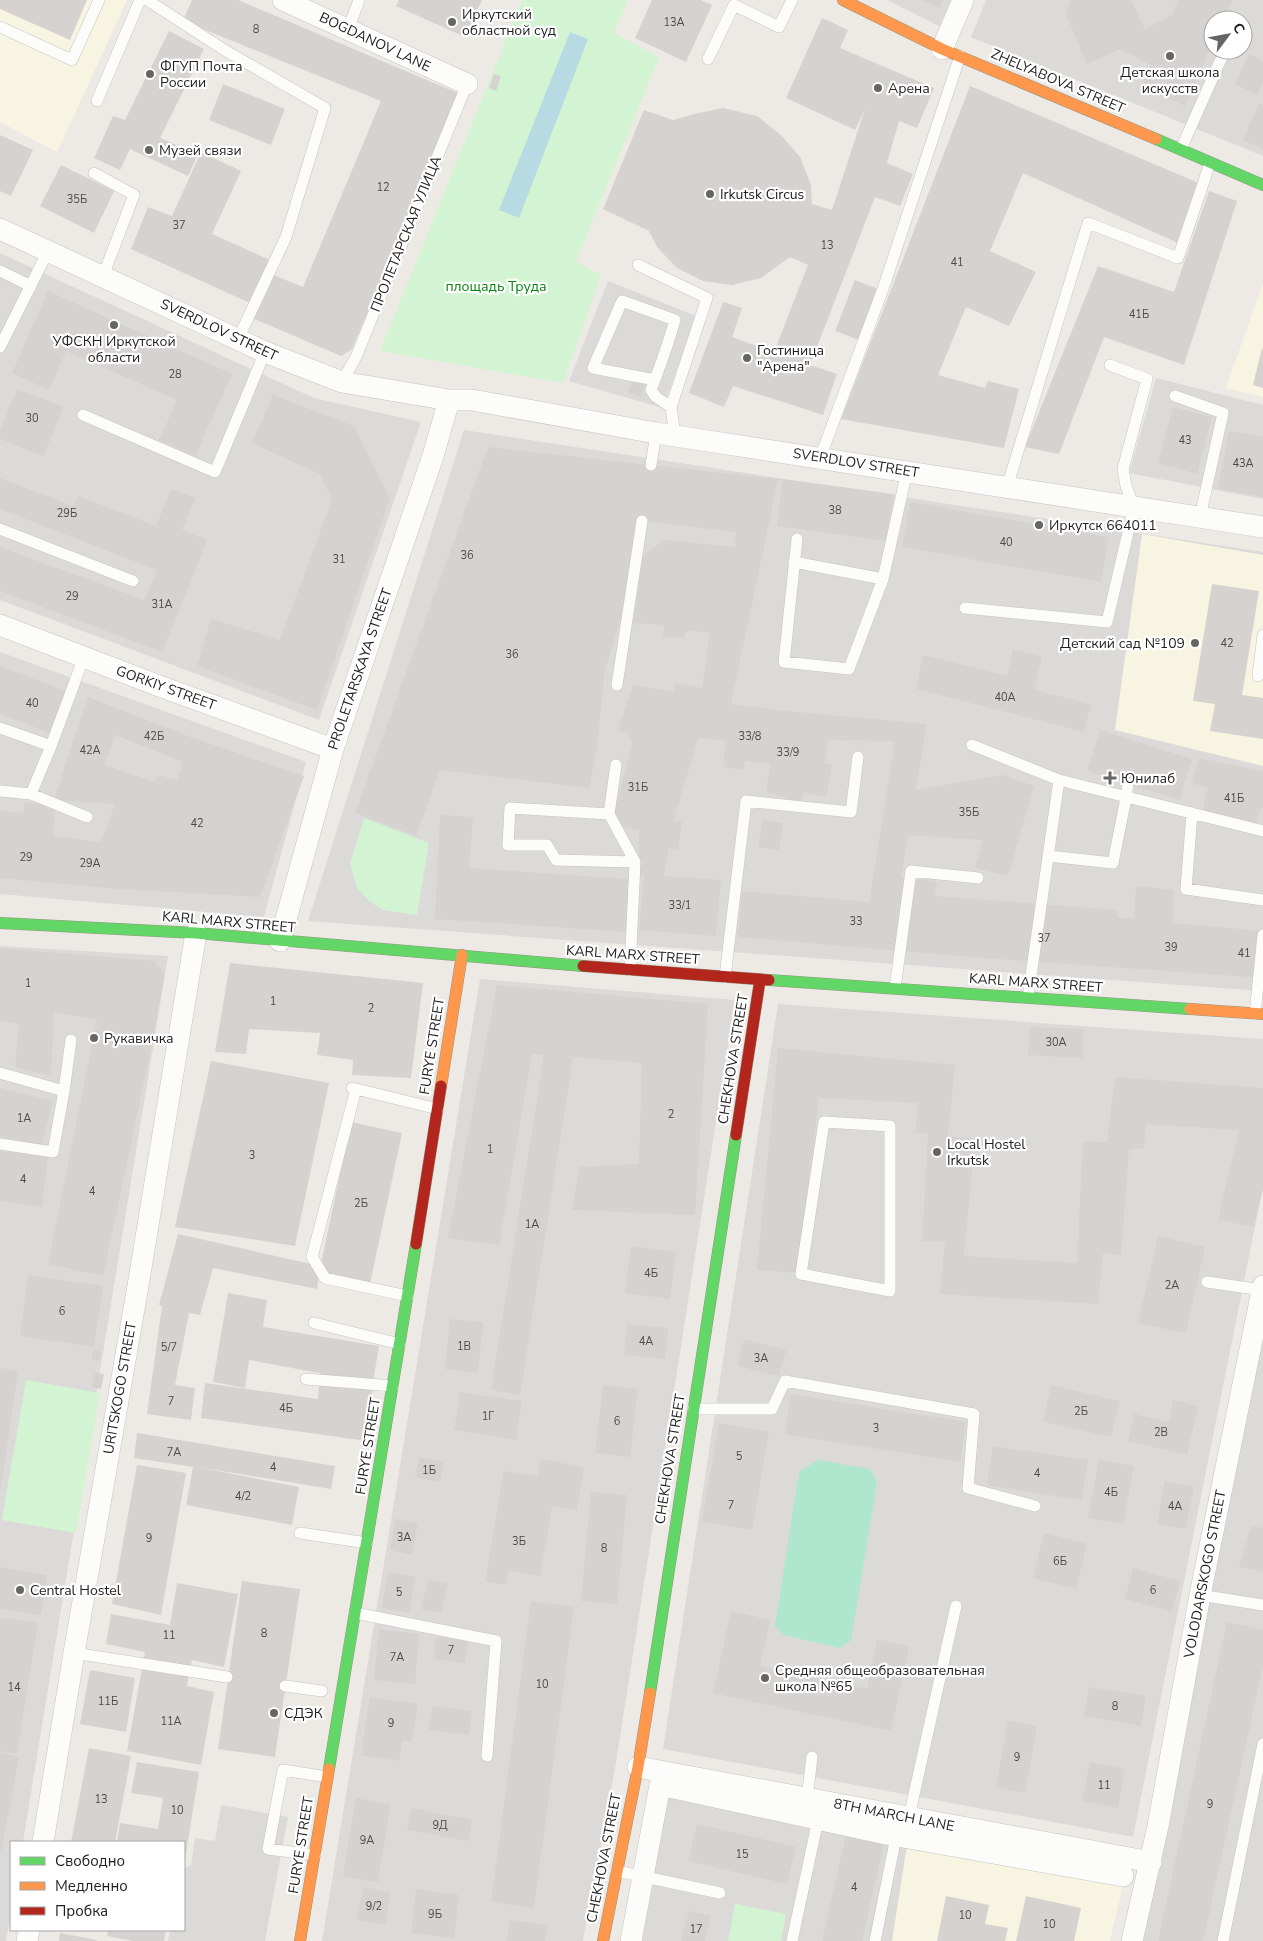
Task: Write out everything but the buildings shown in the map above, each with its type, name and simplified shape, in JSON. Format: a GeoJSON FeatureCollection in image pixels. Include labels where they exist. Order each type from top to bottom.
{"type":"FeatureCollection","features":[{"type":"Feature","properties":{"kind":"street","name":"BOGDANOV LANE"},"geometry":{"type":"LineString","coordinates":[[283,0],[467,84]]}},
{"type":"Feature","properties":{"kind":"street","name":"ZHELYABOVA STREET"},"geometry":{"type":"LineString","coordinates":[[843,0],[951,53],[1069,101],[1180,151],[1263,185]]}},
{"type":"Feature","properties":{"kind":"street"},"geometry":{"type":"LineString","coordinates":[[951,53],[963,0]]}},
{"type":"Feature","properties":{"kind":"street","name":"SVERDLOV STREET"},"geometry":{"type":"LineString","coordinates":[[0,229],[266,352],[342,382],[449,400],[472,400],[666,434],[1263,527]]}},
{"type":"Feature","properties":{"kind":"street","name":"PROLETARSKAYA STREET"},"geometry":{"type":"LineString","coordinates":[[280,941],[333,748],[432,456],[449,400]]}},
{"type":"Feature","properties":{"kind":"street","name":"GORKIY STREET"},"geometry":{"type":"LineString","coordinates":[[0,625],[333,748]]}},
{"type":"Feature","properties":{"kind":"street","name":"KARL MARX STREET"},"geometry":{"type":"LineString","coordinates":[[0,923],[196,933],[760,980],[1259,1014]]}},
{"type":"Feature","properties":{"kind":"street","name":"URITSKOGO STREET"},"geometry":{"type":"LineString","coordinates":[[43,1841],[196,933]]}},
{"type":"Feature","properties":{"kind":"street","name":"FURYE STREET"},"geometry":{"type":"LineString","coordinates":[[300,1941],[394,1386],[462,955]]}},
{"type":"Feature","properties":{"kind":"street","name":"CHEKHOVA STREET"},"geometry":{"type":"LineString","coordinates":[[603,1941],[638,1767],[760,980]]}},
{"type":"Feature","properties":{"kind":"street","name":"VOLODARSKOGO STREET"},"geometry":{"type":"LineString","coordinates":[[1132,1941],[1150,1862],[1200,1595],[1262,1288]]}},
{"type":"Feature","properties":{"kind":"street","name":"8TH MARCH LANE"},"geometry":{"type":"LineString","coordinates":[[638,1767],[902,1823],[1150,1862]]}},
{"type":"Feature","properties":{"kind":"street"},"geometry":{"type":"LineString","coordinates":[[631,1941],[660,1785],[816,1806]]}},
{"type":"Feature","properties":{"kind":"street"},"geometry":{"type":"LineString","coordinates":[[902,1823],[1123,1876]]}},
{"type":"Feature","properties":{"kind":"lane"},"geometry":{"type":"LineString","coordinates":[[0,27],[72,60],[99,0]]}},
{"type":"Feature","properties":{"kind":"lane"},"geometry":{"type":"LineString","coordinates":[[97,101],[140,0]]}},
{"type":"Feature","properties":{"kind":"lane"},"geometry":{"type":"LineString","coordinates":[[147,0],[226,51],[326,108],[286,236],[238,339]]}},
{"type":"Feature","properties":{"kind":"lane"},"geometry":{"type":"LineString","coordinates":[[348,30],[359,0]]}},
{"type":"Feature","properties":{"kind":"lane"},"geometry":{"type":"LineString","coordinates":[[708,59],[734,5],[779,27],[792,0]]}},
{"type":"Feature","properties":{"kind":"lane"},"geometry":{"type":"LineString","coordinates":[[820,458],[884,286],[951,53]]}},
{"type":"Feature","properties":{"kind":"lane"},"geometry":{"type":"LineString","coordinates":[[1180,151],[1221,60]]}},
{"type":"Feature","properties":{"kind":"lane","name":"ПРОЛЕТАРСКАЯ УЛИЦА"},"geometry":{"type":"LineString","coordinates":[[342,382],[356,357],[467,84]]}},
{"type":"Feature","properties":{"kind":"lane"},"geometry":{"type":"LineString","coordinates":[[1007,487],[1088,222],[1178,258],[1210,163]]}},
{"type":"Feature","properties":{"kind":"lane"},"geometry":{"type":"LineString","coordinates":[[94,173],[134,194],[103,276]]}},
{"type":"Feature","properties":{"kind":"lane"},"geometry":{"type":"LineString","coordinates":[[1,341],[48,251]]}},
{"type":"Feature","properties":{"kind":"lane"},"geometry":{"type":"LineString","coordinates":[[638,265],[708,298],[671,407],[666,434],[651,465]]}},
{"type":"Feature","properties":{"kind":"lane"},"geometry":{"type":"LineString","coordinates":[[0,270],[31,286]]}},
{"type":"Feature","properties":{"kind":"lane"},"geometry":{"type":"LineString","coordinates":[[655,380],[593,368],[622,301],[675,320],[655,380],[651,390],[656,397],[671,407]]}},
{"type":"Feature","properties":{"kind":"lane"},"geometry":{"type":"LineString","coordinates":[[83,415],[215,472],[266,352]]}},
{"type":"Feature","properties":{"kind":"lane"},"geometry":{"type":"LineString","coordinates":[[965,608],[1107,622],[1134,507],[1126,486],[1123,469],[1146,379],[1110,365]]}},
{"type":"Feature","properties":{"kind":"lane"},"geometry":{"type":"LineString","coordinates":[[1175,396],[1223,412],[1200,517]]}},
{"type":"Feature","properties":{"kind":"lane"},"geometry":{"type":"LineString","coordinates":[[797,539],[784,662],[848,669],[882,579],[907,471]]}},
{"type":"Feature","properties":{"kind":"lane"},"geometry":{"type":"LineString","coordinates":[[617,685],[642,521]]}},
{"type":"Feature","properties":{"kind":"lane"},"geometry":{"type":"LineString","coordinates":[[0,529],[133,581]]}},
{"type":"Feature","properties":{"kind":"lane"},"geometry":{"type":"LineString","coordinates":[[794,562],[882,579]]}},
{"type":"Feature","properties":{"kind":"lane"},"geometry":{"type":"LineString","coordinates":[[1258,676],[1263,635]]}},
{"type":"Feature","properties":{"kind":"lane"},"geometry":{"type":"LineString","coordinates":[[30,794],[51,746],[84,657]]}},
{"type":"Feature","properties":{"kind":"lane"},"geometry":{"type":"LineString","coordinates":[[0,728],[51,746]]}},
{"type":"Feature","properties":{"kind":"lane"},"geometry":{"type":"LineString","coordinates":[[972,745],[1059,780],[1263,831]]}},
{"type":"Feature","properties":{"kind":"lane"},"geometry":{"type":"LineString","coordinates":[[726,976],[746,801],[851,812],[858,757]]}},
{"type":"Feature","properties":{"kind":"lane"},"geometry":{"type":"LineString","coordinates":[[616,765],[608,814],[635,862],[630,970]]}},
{"type":"Feature","properties":{"kind":"lane"},"geometry":{"type":"LineString","coordinates":[[1028,997],[1059,780]]}},
{"type":"Feature","properties":{"kind":"lane"},"geometry":{"type":"LineString","coordinates":[[1048,856],[1114,863],[1128,784]]}},
{"type":"Feature","properties":{"kind":"lane"},"geometry":{"type":"LineString","coordinates":[[0,791],[30,794],[87,817]]}},
{"type":"Feature","properties":{"kind":"lane"},"geometry":{"type":"LineString","coordinates":[[608,814],[510,808],[508,845],[547,845],[556,860],[635,862]]}},
{"type":"Feature","properties":{"kind":"lane"},"geometry":{"type":"LineString","coordinates":[[1192,813],[1186,889],[1263,900]]}},
{"type":"Feature","properties":{"kind":"lane"},"geometry":{"type":"LineString","coordinates":[[895,988],[911,872],[978,878]]}},
{"type":"Feature","properties":{"kind":"lane"},"geometry":{"type":"LineString","coordinates":[[1259,1014],[1263,935]]}},
{"type":"Feature","properties":{"kind":"lane"},"geometry":{"type":"LineString","coordinates":[[0,1144],[53,1152],[71,1040]]}},
{"type":"Feature","properties":{"kind":"lane"},"geometry":{"type":"LineString","coordinates":[[0,1073],[64,1091]]}},
{"type":"Feature","properties":{"kind":"lane"},"geometry":{"type":"LineString","coordinates":[[408,1296],[325,1278],[312,1257],[354,1089],[438,1109]]}},
{"type":"Feature","properties":{"kind":"lane"},"geometry":{"type":"LineString","coordinates":[[824,1122],[890,1126],[890,1290],[801,1274],[824,1122]]}},
{"type":"Feature","properties":{"kind":"lane"},"geometry":{"type":"LineString","coordinates":[[1207,1282],[1262,1288]]}},
{"type":"Feature","properties":{"kind":"lane"},"geometry":{"type":"LineString","coordinates":[[314,1323],[400,1344]]}},
{"type":"Feature","properties":{"kind":"lane"},"geometry":{"type":"LineString","coordinates":[[306,1379],[394,1386]]}},
{"type":"Feature","properties":{"kind":"lane"},"geometry":{"type":"LineString","coordinates":[[693,1409],[772,1409],[785,1381],[974,1414],[968,1488],[1035,1506]]}},
{"type":"Feature","properties":{"kind":"lane"},"geometry":{"type":"LineString","coordinates":[[300,1533],[367,1543]]}},
{"type":"Feature","properties":{"kind":"lane"},"geometry":{"type":"LineString","coordinates":[[1200,1595],[1263,1605]]}},
{"type":"Feature","properties":{"kind":"lane"},"geometry":{"type":"LineString","coordinates":[[876,1941],[902,1823],[956,1606]]}},
{"type":"Feature","properties":{"kind":"lane"},"geometry":{"type":"LineString","coordinates":[[355,1613],[496,1641],[487,1756]]}},
{"type":"Feature","properties":{"kind":"lane"},"geometry":{"type":"LineString","coordinates":[[74,1653],[228,1677]]}},
{"type":"Feature","properties":{"kind":"lane"},"geometry":{"type":"LineString","coordinates":[[285,1686],[322,1691]]}},
{"type":"Feature","properties":{"kind":"lane"},"geometry":{"type":"LineString","coordinates":[[1223,1941],[1263,1744]]}},
{"type":"Feature","properties":{"kind":"lane"},"geometry":{"type":"LineString","coordinates":[[792,1941],[816,1806],[812,1757]]}},
{"type":"Feature","properties":{"kind":"lane"},"geometry":{"type":"LineString","coordinates":[[314,1855],[268,1849],[283,1770],[327,1777]]}},
{"type":"Feature","properties":{"kind":"lane"},"geometry":{"type":"LineString","coordinates":[[617,1871],[720,1893]]}},
{"type":"Feature","properties":{"kind":"shaded area"},"geometry":{"type":"Polygon","coordinates":[[[0,0],[127,0],[57,152],[0,122],[0,0]]]}},
{"type":"Feature","properties":{"kind":"shaded area"},"geometry":{"type":"Polygon","coordinates":[[[887,0],[951,0],[941,27],[887,0]]]}},
{"type":"Feature","properties":{"kind":"shaded area"},"geometry":{"type":"Polygon","coordinates":[[[986,0],[1263,0],[1263,156],[971,37],[986,0]]]}},
{"type":"Feature","properties":{"kind":"shaded area"},"geometry":{"type":"Polygon","coordinates":[[[0,253],[314,398],[421,422],[319,720],[0,600],[0,253]]]}},
{"type":"Feature","properties":{"kind":"shaded area"},"geometry":{"type":"Polygon","coordinates":[[[608,281],[696,316],[663,408],[569,381],[608,281]]]}},
{"type":"Feature","properties":{"kind":"shaded area"},"geometry":{"type":"Polygon","coordinates":[[[1263,283],[1263,397],[1226,388],[1263,283]]]}},
{"type":"Feature","properties":{"kind":"shaded area"},"geometry":{"type":"Polygon","coordinates":[[[1156,378],[1263,405],[1263,499],[1129,473],[1156,378]]]}},
{"type":"Feature","properties":{"kind":"shaded area"},"geometry":{"type":"Polygon","coordinates":[[[464,430],[1263,552],[1263,991],[308,921],[464,430]]]}},
{"type":"Feature","properties":{"kind":"shaded area","name":"Детский сад №109"},"geometry":{"type":"Polygon","coordinates":[[[1142,534],[1263,555],[1263,766],[1115,730],[1142,534]]]}},
{"type":"Feature","properties":{"kind":"shaded area"},"geometry":{"type":"Polygon","coordinates":[[[0,652],[306,762],[264,917],[0,894],[0,652]]]}},
{"type":"Feature","properties":{"kind":"shaded area"},"geometry":{"type":"Polygon","coordinates":[[[0,946],[168,956],[23,1841],[10,1841],[10,1917],[6,1941],[0,1941],[0,946]]]}},
{"type":"Feature","properties":{"kind":"shaded area"},"geometry":{"type":"Polygon","coordinates":[[[480,979],[735,1000],[616,1763],[583,1941],[322,1941],[480,979]]]}},
{"type":"Feature","properties":{"kind":"shaded area"},"geometry":{"type":"Polygon","coordinates":[[[778,1004],[1263,1039],[1263,1186],[1133,1837],[663,1749],[778,1004]]]}},
{"type":"Feature","properties":{"kind":"shaded area"},"geometry":{"type":"Polygon","coordinates":[[[1263,1326],[1263,1941],[1133,1941],[1263,1326]]]}},
{"type":"Feature","properties":{"kind":"shaded area"},"geometry":{"type":"Polygon","coordinates":[[[657,1784],[897,1835],[1110,1941],[627,1941],[657,1784]]]}},
{"type":"Feature","properties":{"kind":"shaded area"},"geometry":{"type":"Polygon","coordinates":[[[221,1805],[288,1817],[265,1941],[168,1941],[170,1931],[185,1931],[185,1868],[191,1865],[195,1838],[215,1841],[221,1805]]]}},
{"type":"Feature","properties":{"kind":"shaded area"},"geometry":{"type":"Polygon","coordinates":[[[908,1839],[1124,1880],[1110,1941],[892,1941],[908,1839]]]}},
{"type":"Feature","properties":{"kind":"green space","name":"площадь Труда"},"geometry":{"type":"Polygon","coordinates":[[[522,0],[628,0],[614,33],[659,57],[576,261],[601,275],[563,383],[380,351],[522,0]]]}},
{"type":"Feature","properties":{"kind":"green space"},"geometry":{"type":"Polygon","coordinates":[[[364,818],[429,843],[417,915],[383,910],[369,901],[357,888],[350,864],[364,818]]]}},
{"type":"Feature","properties":{"kind":"green space"},"geometry":{"type":"Polygon","coordinates":[[[26,1380],[100,1393],[76,1533],[2,1520],[26,1380]]]}},
{"type":"Feature","properties":{"kind":"green space"},"geometry":{"type":"Polygon","coordinates":[[[818,1460],[870,1469],[877,1482],[851,1640],[840,1648],[783,1635],[775,1626],[799,1472],[818,1460]]]}},
{"type":"Feature","properties":{"kind":"green space"},"geometry":{"type":"Polygon","coordinates":[[[735,1904],[786,1914],[781,1941],[728,1941],[735,1904]]]}},
{"type":"Feature","properties":{"kind":"water"},"geometry":{"type":"Polygon","coordinates":[[[570,32],[588,39],[519,218],[499,210],[570,32]]]}},
{"type":"Feature","properties":{"kind":"traffic: fast"},"geometry":{"type":"LineString","coordinates":[[1156,139],[1263,185]]}},
{"type":"Feature","properties":{"kind":"traffic: fast"},"geometry":{"type":"LineString","coordinates":[[0,923],[196,933],[583,966]]}},
{"type":"Feature","properties":{"kind":"traffic: fast"},"geometry":{"type":"LineString","coordinates":[[769,980],[1190,1009]]}},
{"type":"Feature","properties":{"kind":"traffic: fast"},"geometry":{"type":"LineString","coordinates":[[650,1693],[736,1135]]}},
{"type":"Feature","properties":{"kind":"traffic: fast"},"geometry":{"type":"LineString","coordinates":[[329,1769],[416,1244]]}},
{"type":"Feature","properties":{"kind":"traffic: slow"},"geometry":{"type":"LineString","coordinates":[[843,0],[942,49],[1156,139]]}},
{"type":"Feature","properties":{"kind":"traffic: slow"},"geometry":{"type":"LineString","coordinates":[[441,1086],[462,955]]}},
{"type":"Feature","properties":{"kind":"traffic: slow"},"geometry":{"type":"LineString","coordinates":[[1190,1009],[1263,1014]]}},
{"type":"Feature","properties":{"kind":"traffic: slow"},"geometry":{"type":"LineString","coordinates":[[603,1941],[638,1767],[650,1693]]}},
{"type":"Feature","properties":{"kind":"traffic: slow"},"geometry":{"type":"LineString","coordinates":[[300,1941],[329,1769]]}},
{"type":"Feature","properties":{"kind":"traffic: jam"},"geometry":{"type":"LineString","coordinates":[[583,966],[769,980]]}},
{"type":"Feature","properties":{"kind":"traffic: jam"},"geometry":{"type":"LineString","coordinates":[[736,1135],[760,980]]}},
{"type":"Feature","properties":{"kind":"traffic: jam"},"geometry":{"type":"LineString","coordinates":[[416,1244],[441,1086]]}},
{"type":"Feature","properties":{"kind":"place","name":"Иркутский областной суд"},"geometry":{"type":"Point","coordinates":[452,22]}},
{"type":"Feature","properties":{"kind":"place","name":"Детская школа искусств"},"geometry":{"type":"Point","coordinates":[1170,56]}},
{"type":"Feature","properties":{"kind":"place","name":"ФГУП Почта России"},"geometry":{"type":"Point","coordinates":[150,74]}},
{"type":"Feature","properties":{"kind":"place","name":"Арена"},"geometry":{"type":"Point","coordinates":[878,88]}},
{"type":"Feature","properties":{"kind":"place","name":"Музей связи"},"geometry":{"type":"Point","coordinates":[149,150]}},
{"type":"Feature","properties":{"kind":"place","name":"Irkutsk Circus"},"geometry":{"type":"Point","coordinates":[710,194]}},
{"type":"Feature","properties":{"kind":"place","name":"УФСКН Иркутской области"},"geometry":{"type":"Point","coordinates":[114,325]}},
{"type":"Feature","properties":{"kind":"place","name":"Гостиница \"Арена\""},"geometry":{"type":"Point","coordinates":[747,358]}},
{"type":"Feature","properties":{"kind":"place","name":"Иркутск 664011"},"geometry":{"type":"Point","coordinates":[1039,525]}},
{"type":"Feature","properties":{"kind":"place","name":"Детский сад №109"},"geometry":{"type":"Point","coordinates":[1195,643]}},
{"type":"Feature","properties":{"kind":"place","name":"Юнилаб"},"geometry":{"type":"Point","coordinates":[1110,778]}},
{"type":"Feature","properties":{"kind":"place","name":"Рукавичка"},"geometry":{"type":"Point","coordinates":[94,1038]}},
{"type":"Feature","properties":{"kind":"place","name":"Local Hostel Irkutsk"},"geometry":{"type":"Point","coordinates":[937,1152]}},
{"type":"Feature","properties":{"kind":"place","name":"Central Hostel"},"geometry":{"type":"Point","coordinates":[20,1590]}},
{"type":"Feature","properties":{"kind":"place","name":"Средняя общеобразовательная школа №65"},"geometry":{"type":"Point","coordinates":[765,1678]}},
{"type":"Feature","properties":{"kind":"place","name":"СДЭК"},"geometry":{"type":"Point","coordinates":[274,1713]}}]}
